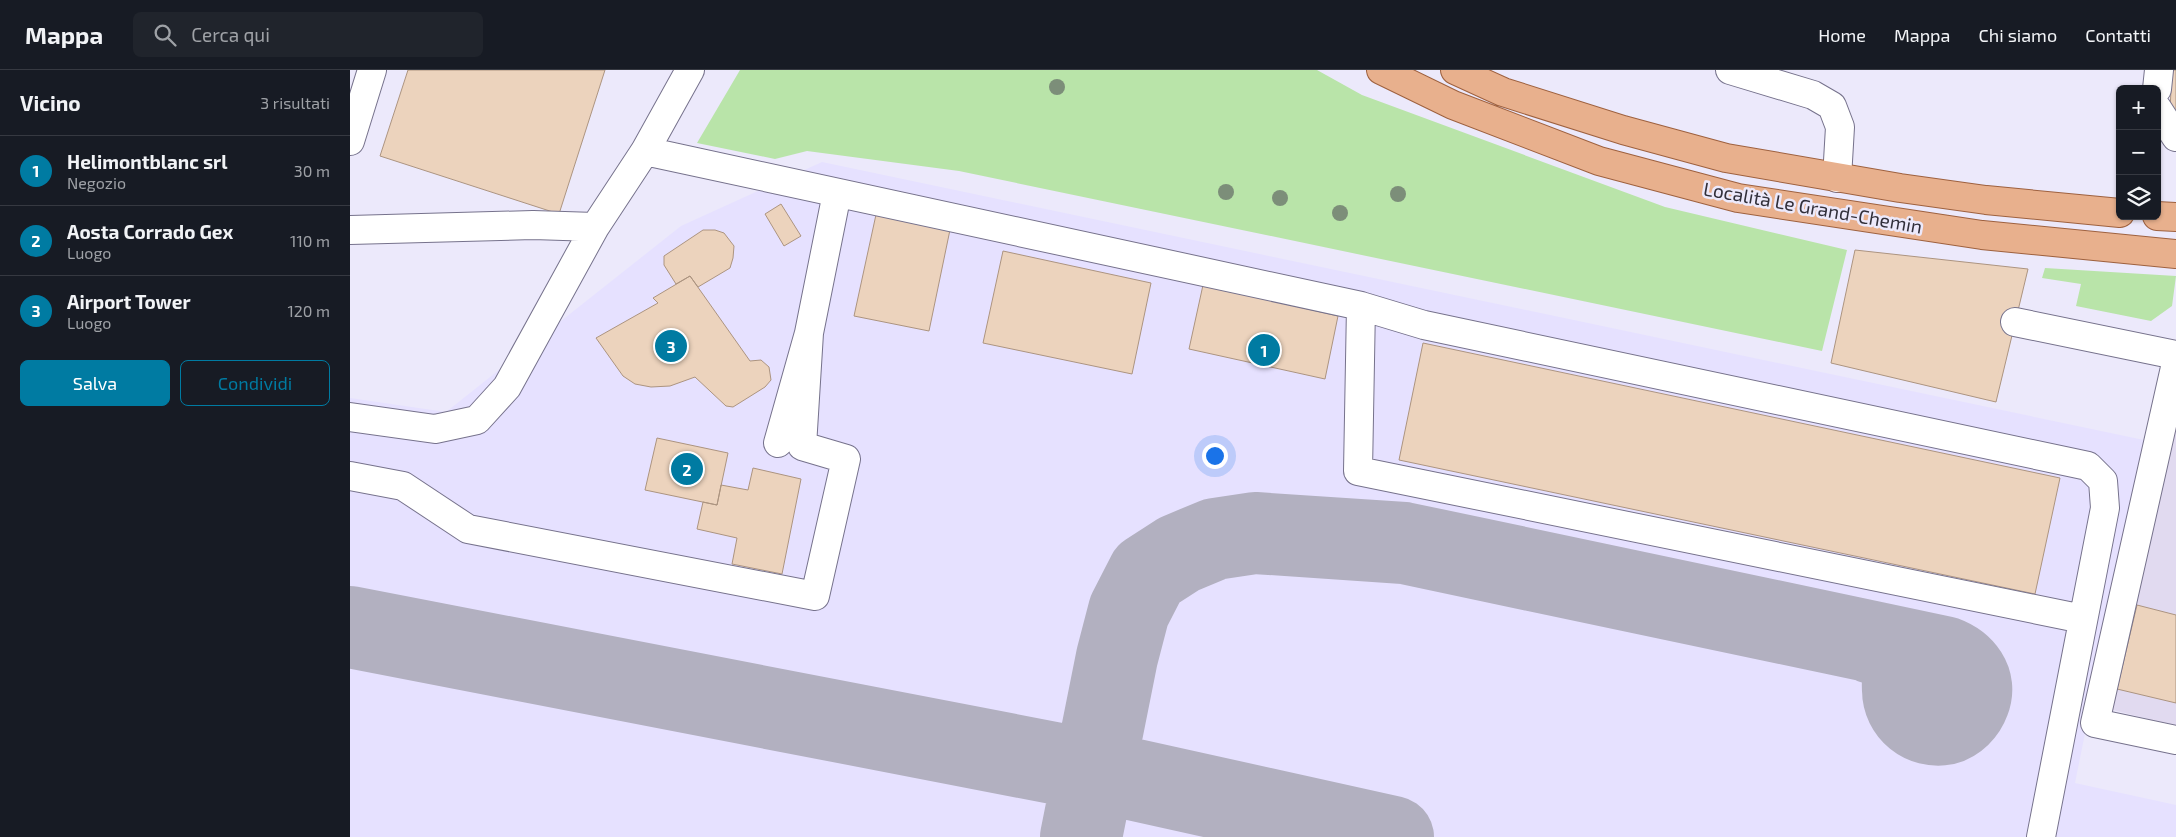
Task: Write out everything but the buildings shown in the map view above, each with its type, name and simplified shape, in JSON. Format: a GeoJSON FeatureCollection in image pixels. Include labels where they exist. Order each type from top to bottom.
{"type":"FeatureCollection","features":[{"type":"Feature","properties":{"kind":"main road","name":"Località Le Grand-Chemin"},"geometry":{"type":"LineString","coordinates":[[1381,70],[1453,104],[1599,162],[1738,198],[1982,235],[2176,254]]}},
{"type":"Feature","properties":{"kind":"main road","name":"Località Le Grand-Chemin"},"geometry":{"type":"LineString","coordinates":[[1455,70],[1503,92],[1623,130],[1726,158],[1837,178],[1986,200],[2116,212]]}},
{"type":"Feature","properties":{"kind":"main road"},"geometry":{"type":"LineString","coordinates":[[2161,216],[2176,217]]}},
{"type":"Feature","properties":{"kind":"street"},"geometry":{"type":"LineString","coordinates":[[350,141],[372,70]]}},
{"type":"Feature","properties":{"kind":"street"},"geometry":{"type":"LineString","coordinates":[[350,417],[435,429],[477,420],[507,387],[595,227],[645,152],[690,70]]}},
{"type":"Feature","properties":{"kind":"street","name":"Località Le Grand-Chemin"},"geometry":{"type":"LineString","coordinates":[[1730,70],[1813,95],[1832,106],[1840,127],[1837,178]]}},
{"type":"Feature","properties":{"kind":"street"},"geometry":{"type":"LineString","coordinates":[[2157,85],[2159,70]]}},
{"type":"Feature","properties":{"kind":"street"},"geometry":{"type":"LineString","coordinates":[[2161,114],[2176,137]]}},
{"type":"Feature","properties":{"kind":"street"},"geometry":{"type":"LineString","coordinates":[[645,152],[1361,306],[1424,325],[2088,466],[2103,481],[2105,508],[2041,837]]}},
{"type":"Feature","properties":{"kind":"street"},"geometry":{"type":"LineString","coordinates":[[778,443],[809,333],[837,193]]}},
{"type":"Feature","properties":{"kind":"street"},"geometry":{"type":"LineString","coordinates":[[350,230],[533,225],[595,227]]}},
{"type":"Feature","properties":{"kind":"street"},"geometry":{"type":"LineString","coordinates":[[1361,306],[1358,471],[2083,620]]}},
{"type":"Feature","properties":{"kind":"street"},"geometry":{"type":"LineString","coordinates":[[2015,322],[2176,354]]}},
{"type":"Feature","properties":{"kind":"street"},"geometry":{"type":"LineString","coordinates":[[350,476],[403,486],[468,529],[815,596],[846,459],[802,446],[809,333]]}},
{"type":"Feature","properties":{"kind":"street"},"geometry":{"type":"LineString","coordinates":[[2176,363],[2095,723],[2176,740]]}},
{"type":"Feature","properties":{"kind":"shaded area"},"geometry":{"type":"Polygon","coordinates":[[[822,162],[2144,440],[2075,783],[2176,805],[2176,837],[350,837],[350,398],[446,412],[681,226],[822,162]]]}},
{"type":"Feature","properties":{"kind":"shaded area"},"geometry":{"type":"Polygon","coordinates":[[[2176,412],[2176,726],[2109,709],[2176,412]]]}},
{"type":"Feature","properties":{"kind":"green space"},"geometry":{"type":"Polygon","coordinates":[[[740,70],[1317,70],[1362,95],[1665,207],[1847,250],[1822,351],[959,171],[807,151],[775,159],[697,143],[740,70]]]}},
{"type":"Feature","properties":{"kind":"green space"},"geometry":{"type":"Polygon","coordinates":[[[2045,268],[2176,276],[2172,306],[2151,321],[2076,306],[2081,284],[2042,278],[2045,268]]]}},
{"type":"Feature","properties":{"kind":"taxiway"},"geometry":{"type":"LineString","coordinates":[[1081,837],[1117,657],[1129,611],[1148,574],[1179,554],[1215,539],[1255,533],[1404,543],[1944,657],[1957,664],[1970,680],[1971,694],[1963,712],[1953,721],[1937,725],[1922,721],[1916,717],[1906,705],[1904,698],[1901,663],[1888,650],[1870,642]]}},
{"type":"Feature","properties":{"kind":"taxiway"},"geometry":{"type":"LineString","coordinates":[[350,627],[1095,771],[1393,837]]}},
{"type":"Feature","properties":{"kind":"place","name":"Airport Tower"},"geometry":{"type":"Point","coordinates":[671,346]}},
{"type":"Feature","properties":{"kind":"place","name":"Helimontblanc srl"},"geometry":{"type":"Point","coordinates":[1264,350]}},
{"type":"Feature","properties":{"kind":"place","name":"Aosta Corrado Gex"},"geometry":{"type":"Point","coordinates":[687,469]}}]}
